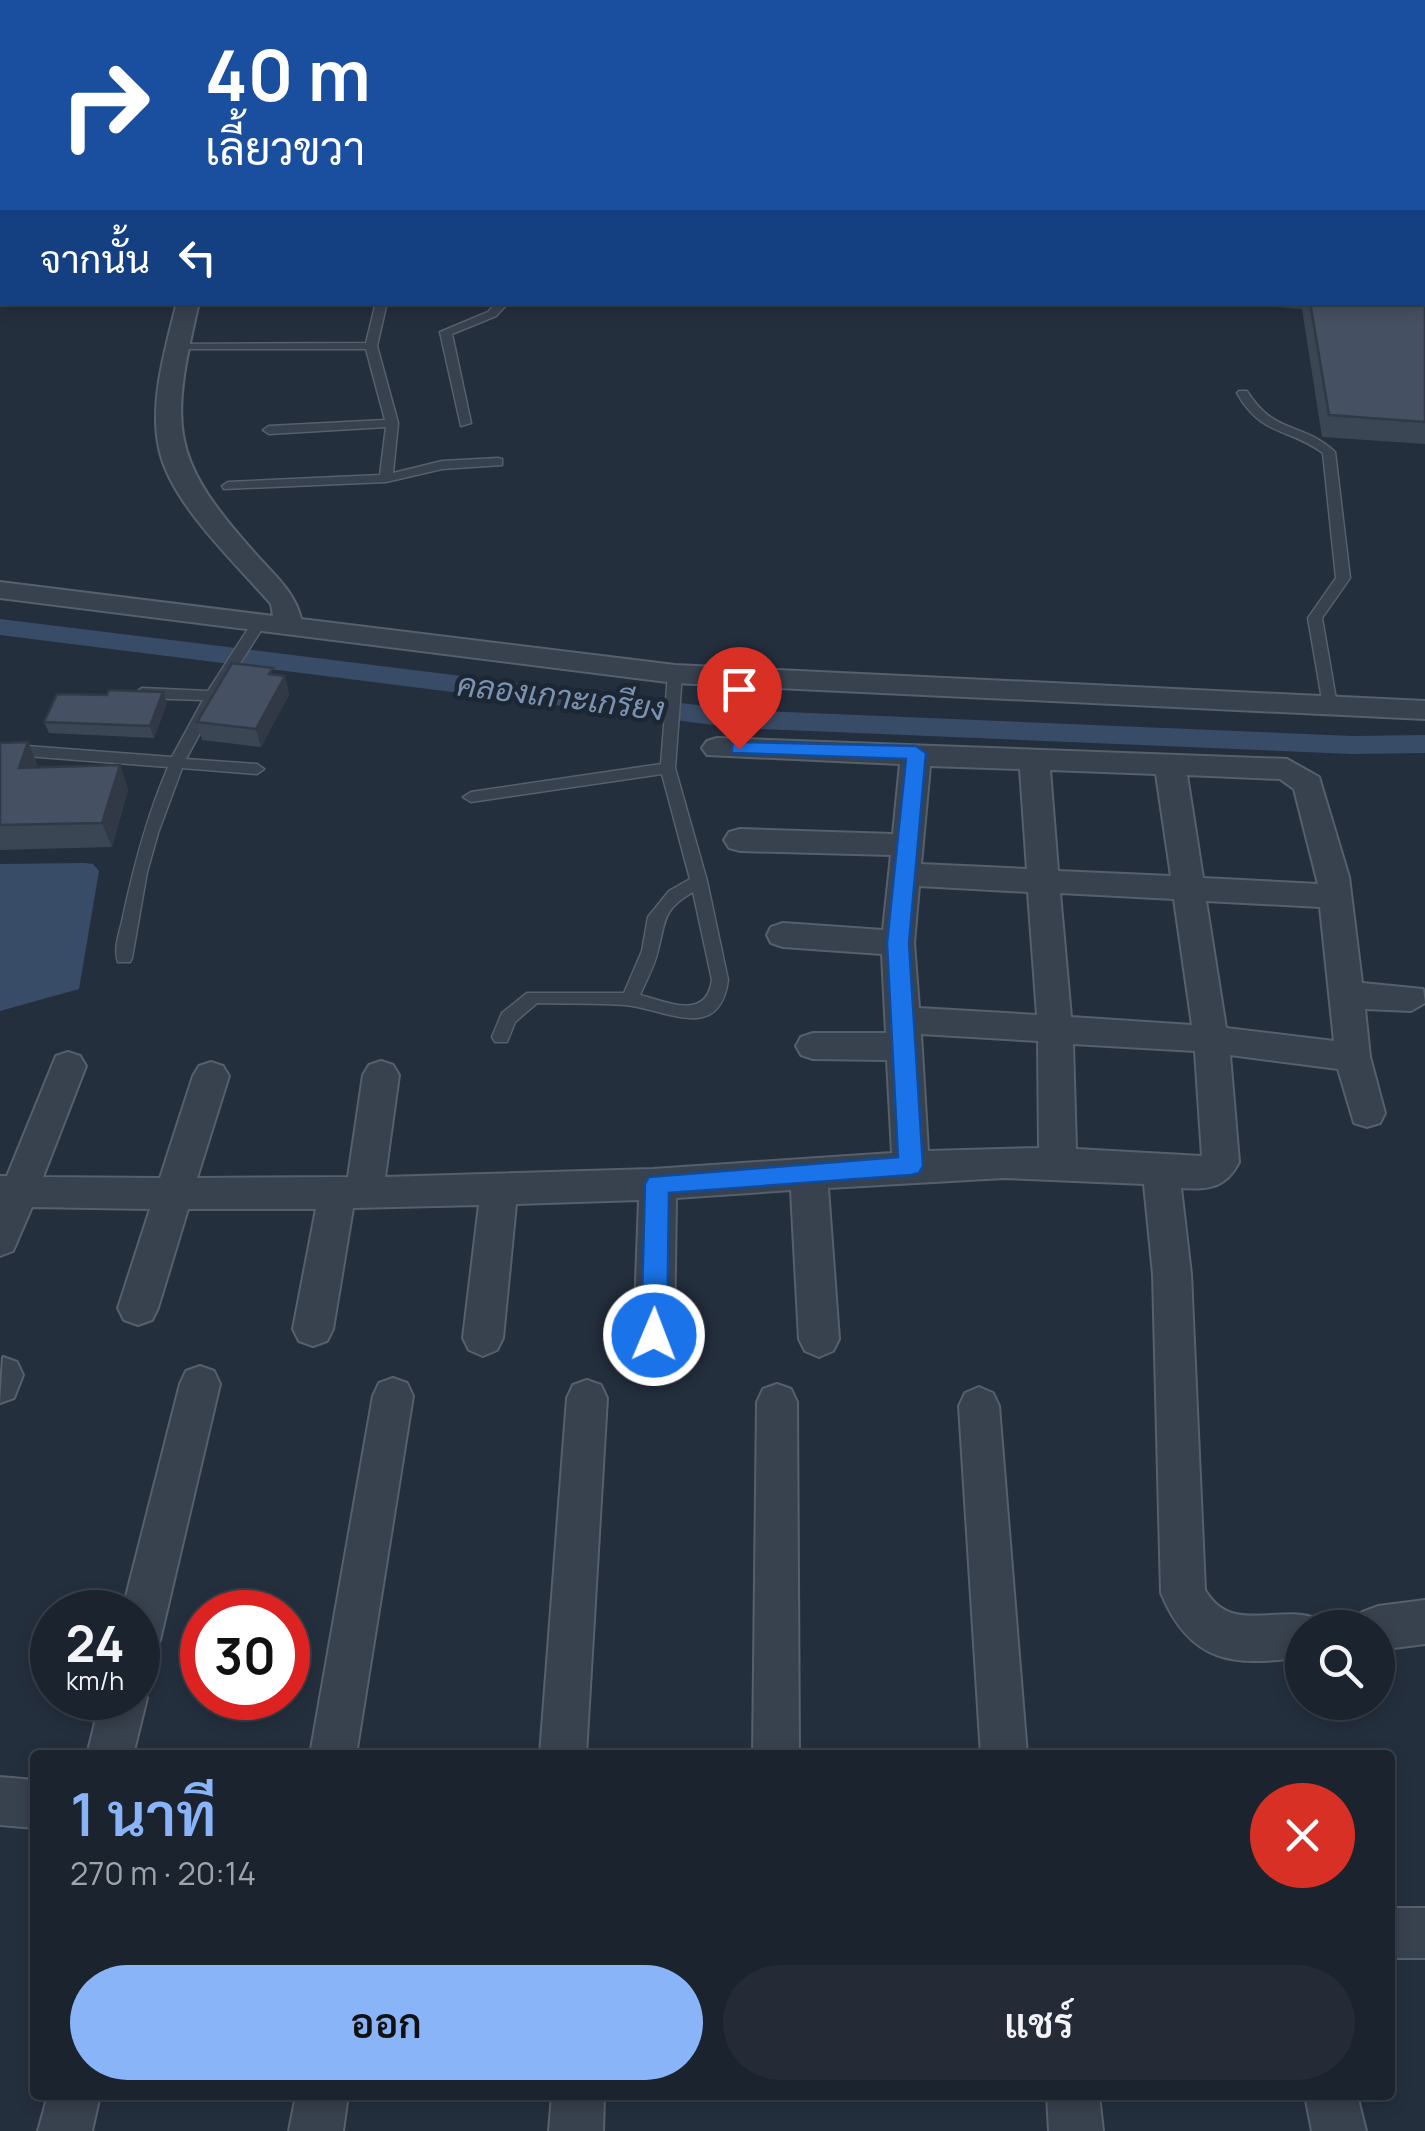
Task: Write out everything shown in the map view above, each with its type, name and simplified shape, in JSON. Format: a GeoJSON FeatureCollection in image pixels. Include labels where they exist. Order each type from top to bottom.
{"type":"FeatureCollection","features":[{"type":"Feature","properties":{"kind":"street"},"geometry":{"type":"LineString","coordinates":[[187,305],[171,399],[171,450],[195,496],[284,603],[289,624]]}},
{"type":"Feature","properties":{"kind":"street"},"geometry":{"type":"LineString","coordinates":[[0,590],[256,627],[289,624],[675,684],[1425,710]]}},
{"type":"Feature","properties":{"kind":"street"},"geometry":{"type":"LineString","coordinates":[[717,748],[1286,769],[1304,777],[1335,896],[1352,1058],[1367,1113]]}},
{"type":"Feature","properties":{"kind":"street"},"geometry":{"type":"LineString","coordinates":[[911,1166],[898,943],[916,753]]}},
{"type":"Feature","properties":{"kind":"street"},"geometry":{"type":"LineString","coordinates":[[1034,760],[1055,1030],[1058,1163]]}},
{"type":"Feature","properties":{"kind":"street"},"geometry":{"type":"LineString","coordinates":[[8,1191],[172,1196],[499,1189],[658,1184],[911,1166],[1058,1163],[1206,1175],[1221,1162],[1210,1040],[1170,765]]}},
{"type":"Feature","properties":{"kind":"street"},"geometry":{"type":"LineString","coordinates":[[740,840],[904,860],[1042,883],[1335,896]]}},
{"type":"Feature","properties":{"kind":"street"},"geometry":{"type":"LineString","coordinates":[[783,935],[898,943]]}},
{"type":"Feature","properties":{"kind":"street"},"geometry":{"type":"LineString","coordinates":[[1346,995],[1411,998]]}},
{"type":"Feature","properties":{"kind":"street"},"geometry":{"type":"LineString","coordinates":[[813,1046],[903,1034],[1055,1030],[1210,1040],[1352,1058]]}},
{"type":"Feature","properties":{"kind":"street"},"geometry":{"type":"LineString","coordinates":[[0,1240],[8,1191],[68,1066]]}},
{"type":"Feature","properties":{"kind":"street"},"geometry":{"type":"LineString","coordinates":[[313,1329],[381,1074]]}},
{"type":"Feature","properties":{"kind":"street"},"geometry":{"type":"LineString","coordinates":[[138,1308],[210,1076]]}},
{"type":"Feature","properties":{"kind":"street"},"geometry":{"type":"LineString","coordinates":[[1161,1170],[1172,1274],[1183,1593],[1190,1612],[1210,1631],[1247,1642],[1285,1638]]}},
{"type":"Feature","properties":{"kind":"street"},"geometry":{"type":"LineString","coordinates":[[809,1174],[819,1339]]}},
{"type":"Feature","properties":{"kind":"street"},"geometry":{"type":"LineString","coordinates":[[654,1335],[658,1184]]}},
{"type":"Feature","properties":{"kind":"street"},"geometry":{"type":"LineString","coordinates":[[483,1338],[499,1189]]}},
{"type":"Feature","properties":{"kind":"street"},"geometry":{"type":"LineString","coordinates":[[150,1590],[200,1384]]}},
{"type":"Feature","properties":{"kind":"street"},"geometry":{"type":"LineString","coordinates":[[333,1750],[393,1396]]}},
{"type":"Feature","properties":{"kind":"street"},"geometry":{"type":"LineString","coordinates":[[563,1750],[587,1398]]}},
{"type":"Feature","properties":{"kind":"street"},"geometry":{"type":"LineString","coordinates":[[776,1750],[777,1402]]}},
{"type":"Feature","properties":{"kind":"street"},"geometry":{"type":"LineString","coordinates":[[979,1406],[1004,1750]]}},
{"type":"Feature","properties":{"kind":"street"},"geometry":{"type":"LineString","coordinates":[[1395,1626],[1425,1622]]}},
{"type":"Feature","properties":{"kind":"street"},"geometry":{"type":"LineString","coordinates":[[111,1750],[119,1720]]}},
{"type":"Feature","properties":{"kind":"street"},"geometry":{"type":"LineString","coordinates":[[0,1801],[30,1804]]}},
{"type":"Feature","properties":{"kind":"street"},"geometry":{"type":"LineString","coordinates":[[1395,1932],[1425,1932]]}},
{"type":"Feature","properties":{"kind":"street"},"geometry":{"type":"LineString","coordinates":[[65,2131],[73,2100]]}},
{"type":"Feature","properties":{"kind":"street"},"geometry":{"type":"LineString","coordinates":[[316,2131],[321,2100]]}},
{"type":"Feature","properties":{"kind":"street"},"geometry":{"type":"LineString","coordinates":[[576,2131],[578,2100]]}},
{"type":"Feature","properties":{"kind":"street"},"geometry":{"type":"LineString","coordinates":[[1073,2100],[1076,2131]]}},
{"type":"Feature","properties":{"kind":"street"},"geometry":{"type":"LineString","coordinates":[[1332,2100],[1339,2131]]}},
{"type":"Feature","properties":{"kind":"lane"},"geometry":{"type":"LineString","coordinates":[[381,305],[371,346],[392,423],[386,478]]}},
{"type":"Feature","properties":{"kind":"lane"},"geometry":{"type":"LineString","coordinates":[[464,422],[446,332],[492,314],[501,305]]}},
{"type":"Feature","properties":{"kind":"lane"},"geometry":{"type":"LineString","coordinates":[[180,346],[371,346]]}},
{"type":"Feature","properties":{"kind":"lane"},"geometry":{"type":"LineString","coordinates":[[1243,394],[1250,410],[1267,426],[1316,440],[1329,452],[1343,578],[1335,595],[1318,608],[1315,618],[1330,705]]}},
{"type":"Feature","properties":{"kind":"lane"},"geometry":{"type":"LineString","coordinates":[[269,430],[392,423]]}},
{"type":"Feature","properties":{"kind":"lane"},"geometry":{"type":"LineString","coordinates":[[228,486],[386,478],[442,465],[498,462]]}},
{"type":"Feature","properties":{"kind":"lane"},"geometry":{"type":"LineString","coordinates":[[124,958],[136,871],[174,764],[210,696],[256,627]]}},
{"type":"Feature","properties":{"kind":"lane"},"geometry":{"type":"LineString","coordinates":[[500,1038],[508,1018],[533,997],[630,999],[691,1014],[706,1009],[718,994],[720,980],[700,880],[668,768],[669,714],[675,684]]}},
{"type":"Feature","properties":{"kind":"lane"},"geometry":{"type":"LineString","coordinates":[[131,693],[210,696]]}},
{"type":"Feature","properties":{"kind":"lane"},"geometry":{"type":"LineString","coordinates":[[0,749],[256,769]]}},
{"type":"Feature","properties":{"kind":"lane"},"geometry":{"type":"LineString","coordinates":[[471,797],[668,768]]}},
{"type":"Feature","properties":{"kind":"lane"},"geometry":{"type":"LineString","coordinates":[[630,999],[650,951],[654,921],[675,895],[700,880]]}},
{"type":"Feature","properties":{"kind":"water"},"geometry":{"type":"Polygon","coordinates":[[[0,864],[93,864],[99,871],[79,989],[0,1011],[0,864]]]}},
{"type":"Feature","properties":{"kind":"building"},"geometry":{"type":"Polygon","coordinates":[[[1311,305],[1425,305],[1425,422],[1329,415],[1311,305]]]}},
{"type":"Feature","properties":{"kind":"building"},"geometry":{"type":"Polygon","coordinates":[[[232,663],[273,668],[269,674],[285,676],[256,729],[197,722],[232,663]]]}},
{"type":"Feature","properties":{"kind":"building"},"geometry":{"type":"Polygon","coordinates":[[[109,690],[163,692],[150,726],[44,722],[57,694],[107,695],[109,690]]]}},
{"type":"Feature","properties":{"kind":"building"},"geometry":{"type":"Polygon","coordinates":[[[28,742],[19,768],[120,765],[102,823],[0,825],[0,743],[28,742]]]}},
{"type":"Feature","properties":{"kind":"waterway","name":"คลองเกาะเกรียง"},"geometry":{"type":"LineString","coordinates":[[0,627],[738,719],[1352,745],[1425,744]]}},
{"type":"Feature","properties":{"kind":"route"},"geometry":{"type":"LineString","coordinates":[[654,1335],[658,1184],[911,1166],[898,943],[916,753],[739,749]]}}]}
